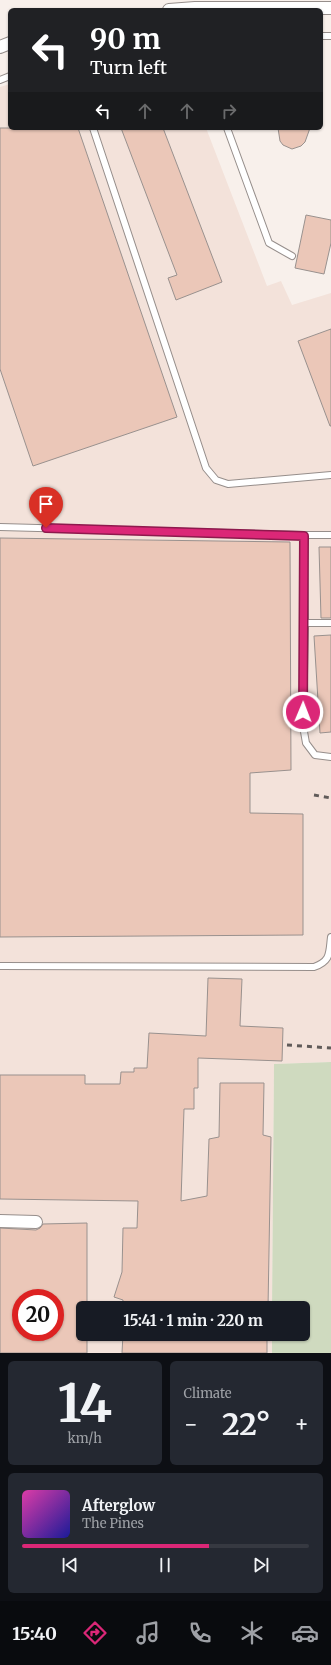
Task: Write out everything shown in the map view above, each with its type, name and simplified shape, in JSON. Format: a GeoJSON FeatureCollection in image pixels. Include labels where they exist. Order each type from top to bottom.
{"type":"FeatureCollection","features":[{"type":"Feature","properties":{"kind":"street"},"geometry":{"type":"LineString","coordinates":[[0,1221],[36,1222]]}},
{"type":"Feature","properties":{"kind":"lane"},"geometry":{"type":"LineString","coordinates":[[94,130],[206,468],[216,480],[228,484],[331,475]]}},
{"type":"Feature","properties":{"kind":"lane"},"geometry":{"type":"LineString","coordinates":[[228,130],[269,243],[292,256]]}},
{"type":"Feature","properties":{"kind":"lane"},"geometry":{"type":"LineString","coordinates":[[0,526],[304,536],[331,535]]}},
{"type":"Feature","properties":{"kind":"lane"},"geometry":{"type":"LineString","coordinates":[[304,536],[305,623],[303,726],[306,743],[315,755],[331,757]]}},
{"type":"Feature","properties":{"kind":"lane"},"geometry":{"type":"LineString","coordinates":[[305,623],[331,623]]}},
{"type":"Feature","properties":{"kind":"lane"},"geometry":{"type":"LineString","coordinates":[[0,966],[314,967],[322,965],[329,958],[331,937]]}},
{"type":"Feature","properties":{"kind":"shaded area"},"geometry":{"type":"Polygon","coordinates":[[[8,85],[8,130],[207,130],[267,286],[281,281],[292,305],[331,293],[331,1062],[274,1064],[272,1301],[76,1301],[76,1341],[272,1341],[272,1353],[0,1353],[0,87],[8,85]]]}},
{"type":"Feature","properties":{"kind":"green space"},"geometry":{"type":"Polygon","coordinates":[[[331,1062],[331,1353],[272,1353],[272,1341],[310,1341],[310,1301],[272,1301],[274,1064],[331,1062]]]}},
{"type":"Feature","properties":{"kind":"building"},"geometry":{"type":"Polygon","coordinates":[[[0,128],[8,128],[8,130],[79,130],[177,417],[33,466],[0,369],[0,128]]]}},
{"type":"Feature","properties":{"kind":"building"},"geometry":{"type":"Polygon","coordinates":[[[122,130],[164,130],[222,282],[176,300],[168,278],[177,275],[122,130]]]}},
{"type":"Feature","properties":{"kind":"building"},"geometry":{"type":"Polygon","coordinates":[[[278,130],[309,130],[305,142],[301,146],[292,149],[283,145],[280,141],[278,130]]]}},
{"type":"Feature","properties":{"kind":"building"},"geometry":{"type":"Polygon","coordinates":[[[306,215],[331,220],[331,243],[324,274],[295,268],[306,215]]]}},
{"type":"Feature","properties":{"kind":"building"},"geometry":{"type":"Polygon","coordinates":[[[331,329],[331,426],[330,426],[298,341],[331,329]]]}},
{"type":"Feature","properties":{"kind":"building"},"geometry":{"type":"Polygon","coordinates":[[[0,538],[290,542],[291,770],[250,773],[250,813],[303,814],[303,935],[0,937],[0,538]]]}},
{"type":"Feature","properties":{"kind":"building"},"geometry":{"type":"Polygon","coordinates":[[[319,547],[331,547],[331,618],[321,618],[319,547]]]}},
{"type":"Feature","properties":{"kind":"building"},"geometry":{"type":"Polygon","coordinates":[[[331,635],[331,732],[320,733],[314,636],[331,635]]]}},
{"type":"Feature","properties":{"kind":"building"},"geometry":{"type":"Polygon","coordinates":[[[208,978],[242,979],[240,1026],[283,1028],[282,1061],[198,1058],[198,1088],[194,1088],[194,1109],[184,1109],[181,1201],[207,1196],[209,1139],[219,1137],[220,1083],[264,1083],[263,1135],[271,1137],[268,1301],[123,1301],[114,1297],[122,1272],[123,1228],[137,1228],[138,1201],[0,1199],[0,1075],[85,1075],[85,1084],[120,1084],[121,1072],[134,1072],[134,1068],[147,1068],[149,1033],[206,1036],[208,978]]]}},
{"type":"Feature","properties":{"kind":"building"},"geometry":{"type":"Polygon","coordinates":[[[87,1223],[87,1301],[76,1301],[76,1341],[87,1341],[87,1353],[0,1353],[0,1228],[36,1230],[43,1224],[87,1223]]]}},
{"type":"Feature","properties":{"kind":"building"},"geometry":{"type":"Polygon","coordinates":[[[123,1341],[267,1341],[267,1353],[122,1353],[123,1341]]]}},
{"type":"Feature","properties":{"kind":"railway"},"geometry":{"type":"LineString","coordinates":[[314,795],[331,798]]}},
{"type":"Feature","properties":{"kind":"railway"},"geometry":{"type":"LineString","coordinates":[[287,1045],[331,1048]]}},
{"type":"Feature","properties":{"kind":"route"},"geometry":{"type":"LineString","coordinates":[[46,528],[304,536],[305,623],[303,712]]}}]}
